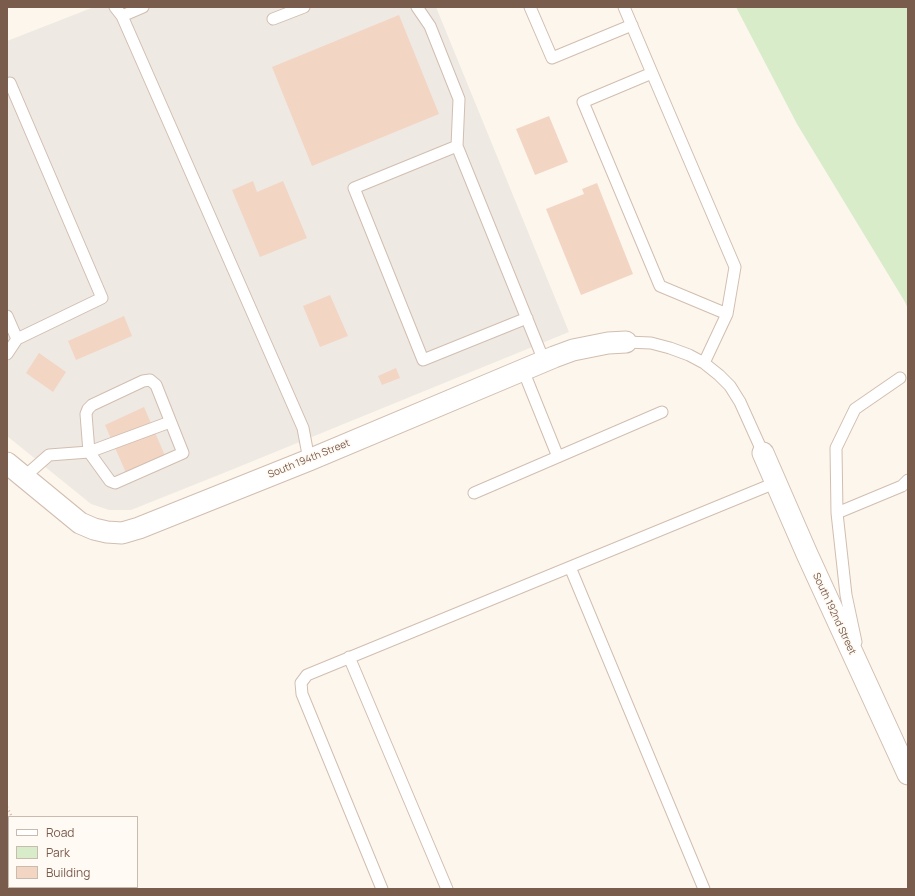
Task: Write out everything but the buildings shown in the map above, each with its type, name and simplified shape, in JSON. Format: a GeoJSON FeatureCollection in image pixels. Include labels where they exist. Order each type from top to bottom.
{"type":"FeatureCollection","features":[{"type":"Feature","properties":{"kind":"street","name":"South 194th Street"},"geometry":{"type":"LineString","coordinates":[[7,463],[80,523],[94,529],[107,532],[122,532],[139,528],[309,460],[573,350],[608,343],[626,342]]}},
{"type":"Feature","properties":{"kind":"street","name":"South 192nd Street"},"geometry":{"type":"LineString","coordinates":[[762,453],[908,774]]}},
{"type":"Feature","properties":{"kind":"lane"},"geometry":{"type":"LineString","coordinates":[[143,7],[118,12],[303,428],[309,460]]}},
{"type":"Feature","properties":{"kind":"lane"},"geometry":{"type":"LineString","coordinates":[[273,19],[304,7]]}},
{"type":"Feature","properties":{"kind":"lane"},"geometry":{"type":"LineString","coordinates":[[417,7],[430,26],[458,99],[456,146],[544,361]]}},
{"type":"Feature","properties":{"kind":"lane"},"geometry":{"type":"LineString","coordinates":[[530,7],[552,58],[632,25]]}},
{"type":"Feature","properties":{"kind":"lane"},"geometry":{"type":"LineString","coordinates":[[624,7],[735,266],[727,314],[704,363]]}},
{"type":"Feature","properties":{"kind":"lane"},"geometry":{"type":"LineString","coordinates":[[652,73],[583,102],[660,286],[727,314]]}},
{"type":"Feature","properties":{"kind":"lane"},"geometry":{"type":"LineString","coordinates":[[7,84],[10,83],[102,298],[17,339],[7,354]]}},
{"type":"Feature","properties":{"kind":"lane"},"geometry":{"type":"LineString","coordinates":[[456,146],[354,188],[423,360],[526,318]]}},
{"type":"Feature","properties":{"kind":"lane"},"geometry":{"type":"LineString","coordinates":[[7,316],[17,339]]}},
{"type":"Feature","properties":{"kind":"lane"},"geometry":{"type":"LineString","coordinates":[[626,342],[651,343],[670,348],[689,355],[704,363],[730,386],[740,402],[762,453]]}},
{"type":"Feature","properties":{"kind":"lane"},"geometry":{"type":"LineString","coordinates":[[523,370],[558,457]]}},
{"type":"Feature","properties":{"kind":"lane"},"geometry":{"type":"LineString","coordinates":[[861,672],[846,595],[837,513],[836,448],[855,409],[900,378]]}},
{"type":"Feature","properties":{"kind":"lane"},"geometry":{"type":"LineString","coordinates":[[150,380],[156,385],[170,422],[183,453],[119,483],[110,481],[89,452],[86,414],[88,409],[92,404],[142,381],[150,380]]}},
{"type":"Feature","properties":{"kind":"lane"},"geometry":{"type":"LineString","coordinates":[[474,493],[662,412]]}},
{"type":"Feature","properties":{"kind":"lane"},"geometry":{"type":"LineString","coordinates":[[24,477],[49,455],[89,452],[170,422]]}},
{"type":"Feature","properties":{"kind":"lane"},"geometry":{"type":"LineString","coordinates":[[837,513],[902,486],[908,480]]}},
{"type":"Feature","properties":{"kind":"lane"},"geometry":{"type":"LineString","coordinates":[[382,889],[302,694],[301,683],[307,675],[775,483]]}},
{"type":"Feature","properties":{"kind":"lane"},"geometry":{"type":"LineString","coordinates":[[570,567],[704,889]]}},
{"type":"Feature","properties":{"kind":"lane"},"geometry":{"type":"LineString","coordinates":[[350,657],[447,889]]}},
{"type":"Feature","properties":{"kind":"path"},"geometry":{"type":"LineString","coordinates":[[7,807],[12,816]]}},
{"type":"Feature","properties":{"kind":"shaded area"},"geometry":{"type":"Polygon","coordinates":[[[94,7],[436,7],[569,332],[131,510],[109,510],[91,504],[7,436],[7,41],[94,7]]]}},
{"type":"Feature","properties":{"kind":"green space"},"geometry":{"type":"Polygon","coordinates":[[[736,7],[908,7],[908,309],[797,124],[736,7]]]}}]}
